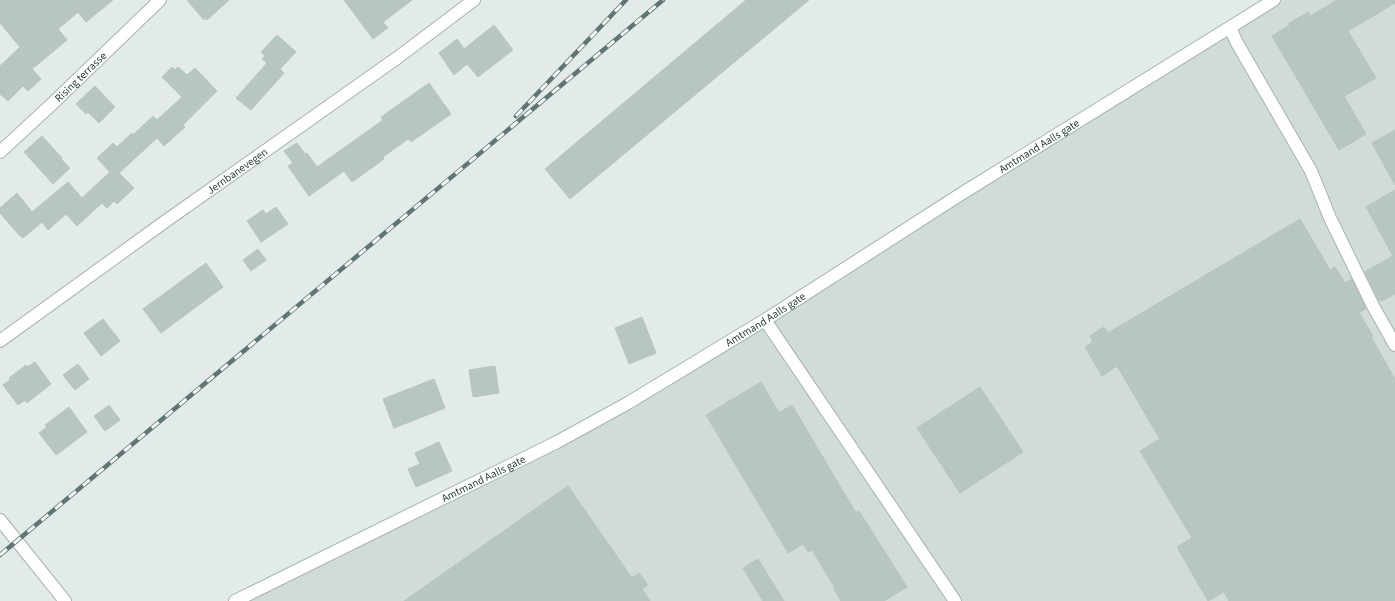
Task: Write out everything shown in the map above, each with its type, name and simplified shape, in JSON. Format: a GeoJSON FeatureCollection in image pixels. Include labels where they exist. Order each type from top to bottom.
{"type":"FeatureCollection","features":[{"type":"Feature","properties":{"kind":"street","name":"Jernbanevegen"},"geometry":{"type":"LineString","coordinates":[[0,341],[163,223],[391,62],[474,0]]}},
{"type":"Feature","properties":{"kind":"street","name":"Amtmand Aalls gate"},"geometry":{"type":"LineString","coordinates":[[235,601],[557,442],[628,403],[765,320],[961,194],[1274,0]]}},
{"type":"Feature","properties":{"kind":"street","name":"Rising terrasse"},"geometry":{"type":"LineString","coordinates":[[0,152],[52,104],[158,1]]}},
{"type":"Feature","properties":{"kind":"street"},"geometry":{"type":"LineString","coordinates":[[1230,28],[1241,50],[1311,171],[1330,218],[1369,299],[1395,345]]}},
{"type":"Feature","properties":{"kind":"street"},"geometry":{"type":"LineString","coordinates":[[765,320],[955,601]]}},
{"type":"Feature","properties":{"kind":"street"},"geometry":{"type":"LineString","coordinates":[[0,520],[64,601]]}},
{"type":"Feature","properties":{"kind":"shaded area"},"geometry":{"type":"Polygon","coordinates":[[[1274,0],[1395,0],[1395,601],[235,601],[557,442],[1274,0]]]}},
{"type":"Feature","properties":{"kind":"building"},"geometry":{"type":"Polygon","coordinates":[[[0,0],[113,0],[86,22],[78,12],[58,29],[67,40],[32,69],[41,79],[28,91],[23,86],[8,101],[0,94],[0,66],[20,47],[0,23],[0,0]]]}},
{"type":"Feature","properties":{"kind":"building"},"geometry":{"type":"Polygon","coordinates":[[[187,0],[229,0],[207,20],[205,18],[204,20],[187,0]]]}},
{"type":"Feature","properties":{"kind":"building"},"geometry":{"type":"Polygon","coordinates":[[[344,0],[412,0],[383,22],[388,28],[373,39],[344,0]]]}},
{"type":"Feature","properties":{"kind":"building"},"geometry":{"type":"Polygon","coordinates":[[[746,0],[809,0],[570,199],[545,169],[746,0]]]}},
{"type":"Feature","properties":{"kind":"building"},"geometry":{"type":"Polygon","coordinates":[[[1337,0],[1395,0],[1395,3],[1348,31],[1376,78],[1344,96],[1366,134],[1339,150],[1272,36],[1290,25],[1289,23],[1309,12],[1310,16],[1337,0]]]}},
{"type":"Feature","properties":{"kind":"building"},"geometry":{"type":"Polygon","coordinates":[[[494,25],[513,50],[478,77],[467,64],[454,75],[439,53],[457,39],[464,49],[494,25]]]}},
{"type":"Feature","properties":{"kind":"building"},"geometry":{"type":"Polygon","coordinates":[[[277,35],[296,52],[280,69],[284,73],[251,110],[236,98],[267,63],[262,59],[265,56],[261,52],[277,35]]]}},
{"type":"Feature","properties":{"kind":"building"},"geometry":{"type":"Polygon","coordinates":[[[172,67],[175,70],[178,67],[187,75],[195,68],[217,91],[183,125],[185,127],[164,146],[157,138],[119,173],[134,188],[117,204],[114,201],[107,208],[102,203],[77,226],[66,214],[48,230],[42,222],[23,238],[19,235],[0,213],[0,208],[17,193],[32,212],[68,182],[82,198],[110,172],[97,158],[113,143],[117,147],[132,133],[133,135],[153,116],[157,120],[182,97],[162,77],[172,67]]]}},
{"type":"Feature","properties":{"kind":"building"},"geometry":{"type":"Polygon","coordinates":[[[429,83],[451,114],[411,142],[408,139],[383,157],[384,159],[352,182],[344,171],[309,196],[288,166],[293,163],[284,151],[297,143],[305,154],[307,153],[317,167],[383,120],[381,117],[429,83]]]}},
{"type":"Feature","properties":{"kind":"building"},"geometry":{"type":"Polygon","coordinates":[[[95,86],[115,107],[99,123],[88,112],[86,114],[76,104],[95,86]]]}},
{"type":"Feature","properties":{"kind":"building"},"geometry":{"type":"Polygon","coordinates":[[[1395,130],[1395,185],[1372,143],[1395,130]]]}},
{"type":"Feature","properties":{"kind":"building"},"geometry":{"type":"Polygon","coordinates":[[[42,136],[70,168],[53,184],[24,152],[42,136]]]}},
{"type":"Feature","properties":{"kind":"building"},"geometry":{"type":"Polygon","coordinates":[[[1395,190],[1395,294],[1382,301],[1382,299],[1379,301],[1365,272],[1393,256],[1366,207],[1395,190]]]}},
{"type":"Feature","properties":{"kind":"building"},"geometry":{"type":"Polygon","coordinates":[[[276,207],[288,224],[261,242],[247,221],[263,210],[266,214],[276,207]]]}},
{"type":"Feature","properties":{"kind":"building"},"geometry":{"type":"Polygon","coordinates":[[[1300,219],[1330,270],[1335,267],[1345,283],[1352,279],[1366,308],[1359,313],[1373,336],[1371,337],[1395,379],[1395,601],[1229,601],[1224,592],[1208,601],[1177,547],[1192,538],[1140,451],[1160,439],[1117,366],[1102,376],[1085,347],[1093,342],[1090,336],[1104,327],[1108,333],[1300,219]]]}},
{"type":"Feature","properties":{"kind":"building"},"geometry":{"type":"Polygon","coordinates":[[[258,249],[266,260],[251,271],[243,260],[258,249]]]}},
{"type":"Feature","properties":{"kind":"building"},"geometry":{"type":"Polygon","coordinates":[[[206,263],[223,287],[161,333],[143,309],[206,263]]]}},
{"type":"Feature","properties":{"kind":"building"},"geometry":{"type":"Polygon","coordinates":[[[642,317],[656,353],[629,364],[615,328],[642,317]]]}},
{"type":"Feature","properties":{"kind":"building"},"geometry":{"type":"Polygon","coordinates":[[[103,319],[120,341],[101,356],[84,333],[103,319]]]}},
{"type":"Feature","properties":{"kind":"building"},"geometry":{"type":"Polygon","coordinates":[[[35,362],[51,384],[27,403],[25,400],[18,405],[3,385],[10,380],[9,378],[26,365],[27,367],[35,362]]]}},
{"type":"Feature","properties":{"kind":"building"},"geometry":{"type":"Polygon","coordinates":[[[78,364],[89,379],[75,390],[63,375],[78,364]]]}},
{"type":"Feature","properties":{"kind":"building"},"geometry":{"type":"Polygon","coordinates":[[[495,366],[499,393],[473,397],[469,370],[495,366]]]}},
{"type":"Feature","properties":{"kind":"building"},"geometry":{"type":"Polygon","coordinates":[[[434,379],[445,408],[394,428],[383,399],[434,379]]]}},
{"type":"Feature","properties":{"kind":"building"},"geometry":{"type":"Polygon","coordinates":[[[761,382],[779,413],[792,405],[856,513],[859,511],[907,587],[884,601],[841,601],[834,589],[835,588],[812,550],[808,552],[803,544],[788,553],[706,415],[761,382]]]}},
{"type":"Feature","properties":{"kind":"building"},"geometry":{"type":"Polygon","coordinates":[[[980,387],[1023,452],[960,493],[917,428],[980,387]]]}},
{"type":"Feature","properties":{"kind":"building"},"geometry":{"type":"Polygon","coordinates":[[[109,405],[120,420],[105,431],[94,416],[109,405]]]}},
{"type":"Feature","properties":{"kind":"building"},"geometry":{"type":"Polygon","coordinates":[[[69,407],[87,432],[56,455],[39,433],[47,427],[45,425],[69,407]]]}},
{"type":"Feature","properties":{"kind":"building"},"geometry":{"type":"Polygon","coordinates":[[[439,442],[452,471],[416,487],[408,469],[420,464],[415,453],[439,442]]]}},
{"type":"Feature","properties":{"kind":"building"},"geometry":{"type":"Polygon","coordinates":[[[568,486],[632,578],[639,573],[648,585],[642,589],[650,601],[404,601],[568,486]]]}},
{"type":"Feature","properties":{"kind":"building"},"geometry":{"type":"Polygon","coordinates":[[[758,559],[784,601],[763,601],[743,568],[758,559]]]}},
{"type":"Feature","properties":{"kind":"railway"},"geometry":{"type":"LineString","coordinates":[[516,116],[626,0]]}},
{"type":"Feature","properties":{"kind":"railway"},"geometry":{"type":"LineString","coordinates":[[0,555],[663,0]]}}]}
